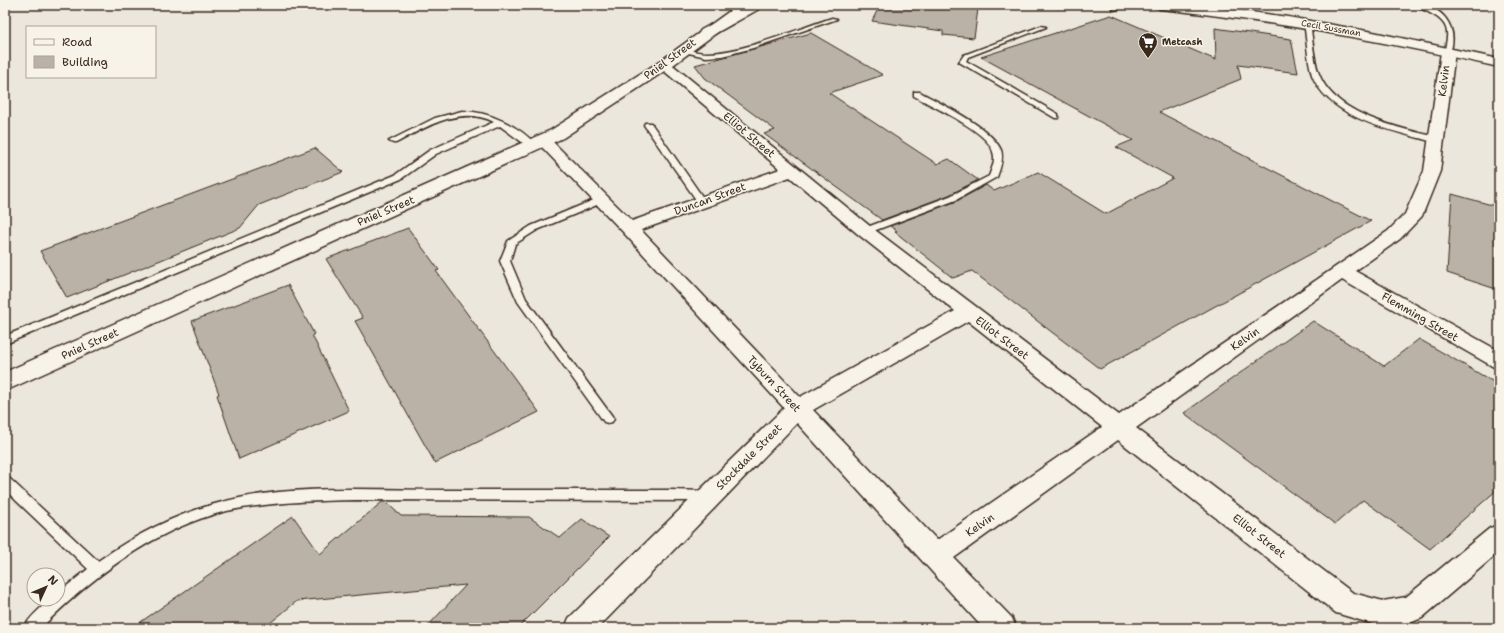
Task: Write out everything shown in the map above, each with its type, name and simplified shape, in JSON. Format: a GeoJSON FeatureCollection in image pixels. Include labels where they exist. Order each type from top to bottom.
{"type":"FeatureCollection","features":[{"type":"Feature","properties":{"kind":"street","name":"Pniel Street"},"geometry":{"type":"LineString","coordinates":[[5,382],[319,240],[538,144],[568,129],[683,51],[747,5]]}},
{"type":"Feature","properties":{"kind":"street"},"geometry":{"type":"LineString","coordinates":[[706,33],[740,13],[758,5]]}},
{"type":"Feature","properties":{"kind":"street","name":"Cecil Sussman"},"geometry":{"type":"LineString","coordinates":[[1160,5],[1307,23],[1499,63]]}},
{"type":"Feature","properties":{"kind":"street","name":"Kelvin"},"geometry":{"type":"LineString","coordinates":[[936,556],[1394,235],[1413,216],[1432,171],[1448,52]]}},
{"type":"Feature","properties":{"kind":"street","name":"Elliot Street"},"geometry":{"type":"LineString","coordinates":[[664,64],[865,231],[968,312],[1120,427],[1346,604],[1383,614],[1412,609],[1499,536]]}},
{"type":"Feature","properties":{"kind":"street","name":"Tyburn Street"},"geometry":{"type":"LineString","coordinates":[[538,144],[601,200],[629,228],[1002,628]]}},
{"type":"Feature","properties":{"kind":"street","name":"Duncan Street"},"geometry":{"type":"LineString","coordinates":[[629,228],[791,171]]}},
{"type":"Feature","properties":{"kind":"street","name":"Flemming Street"},"geometry":{"type":"LineString","coordinates":[[1342,272],[1499,361]]}},
{"type":"Feature","properties":{"kind":"street","name":"Stockdale Street"},"geometry":{"type":"LineString","coordinates":[[579,628],[797,409],[968,312]]}},
{"type":"Feature","properties":{"kind":"lane"},"geometry":{"type":"LineString","coordinates":[[1419,5],[1440,17],[1447,24],[1450,32],[1448,52]]}},
{"type":"Feature","properties":{"kind":"lane"},"geometry":{"type":"LineString","coordinates":[[683,51],[706,55],[722,54],[751,47],[834,19]]}},
{"type":"Feature","properties":{"kind":"lane"},"geometry":{"type":"LineString","coordinates":[[1307,23],[1316,76],[1325,92],[1348,108],[1374,122],[1437,140]]}},
{"type":"Feature","properties":{"kind":"lane"},"geometry":{"type":"LineString","coordinates":[[1043,27],[966,56],[962,62],[1055,116]]}},
{"type":"Feature","properties":{"kind":"lane"},"geometry":{"type":"LineString","coordinates":[[865,231],[953,198],[993,177],[998,162],[997,149],[987,136],[917,94]]}},
{"type":"Feature","properties":{"kind":"lane"},"geometry":{"type":"LineString","coordinates":[[393,141],[432,122],[455,115],[471,113],[486,116],[538,144]]}},
{"type":"Feature","properties":{"kind":"lane"},"geometry":{"type":"LineString","coordinates":[[5,340],[398,177],[433,152],[499,123]]}},
{"type":"Feature","properties":{"kind":"lane"},"geometry":{"type":"LineString","coordinates":[[648,125],[702,202]]}},
{"type":"Feature","properties":{"kind":"lane"},"geometry":{"type":"LineString","coordinates":[[601,200],[534,228],[511,244],[505,261],[521,300],[608,418]]}},
{"type":"Feature","properties":{"kind":"lane"},"geometry":{"type":"LineString","coordinates":[[5,482],[97,569]]}},
{"type":"Feature","properties":{"kind":"lane"},"geometry":{"type":"LineString","coordinates":[[31,628],[97,569],[148,537],[203,513],[250,500],[350,496],[711,496]]}},
{"type":"Feature","properties":{"kind":"building"},"geometry":{"type":"Polygon","coordinates":[[[880,5],[931,5],[978,9],[974,38],[943,35],[943,31],[872,21],[880,5]]]}},
{"type":"Feature","properties":{"kind":"building"},"geometry":{"type":"Polygon","coordinates":[[[1111,15],[1216,60],[1215,28],[1291,39],[1298,73],[1238,65],[1241,79],[1159,112],[1371,221],[1100,369],[972,271],[953,278],[895,232],[897,231],[890,226],[957,201],[986,185],[994,191],[1038,172],[1106,214],[1173,178],[1116,147],[1133,140],[981,57],[1111,15]]]}},
{"type":"Feature","properties":{"kind":"building"},"geometry":{"type":"Polygon","coordinates":[[[811,33],[883,75],[829,93],[937,164],[949,159],[978,180],[949,195],[882,220],[764,134],[775,130],[705,78],[695,65],[811,33]]]}},
{"type":"Feature","properties":{"kind":"building"},"geometry":{"type":"Polygon","coordinates":[[[315,148],[343,172],[259,205],[240,228],[67,298],[40,251],[315,148]]]}},
{"type":"Feature","properties":{"kind":"building"},"geometry":{"type":"Polygon","coordinates":[[[1452,194],[1499,207],[1499,290],[1447,273],[1452,194]]]}},
{"type":"Feature","properties":{"kind":"building"},"geometry":{"type":"Polygon","coordinates":[[[408,228],[439,270],[436,271],[539,412],[435,463],[355,321],[363,318],[326,259],[408,228]]]}},
{"type":"Feature","properties":{"kind":"building"},"geometry":{"type":"Polygon","coordinates":[[[288,285],[314,334],[312,335],[349,411],[239,459],[217,395],[219,394],[192,321],[288,285]]]}},
{"type":"Feature","properties":{"kind":"building"},"geometry":{"type":"Polygon","coordinates":[[[1313,321],[1384,366],[1419,339],[1499,385],[1499,488],[1430,549],[1363,500],[1335,524],[1184,413],[1313,321]]]}},
{"type":"Feature","properties":{"kind":"building"},"geometry":{"type":"Polygon","coordinates":[[[382,502],[386,502],[401,516],[529,517],[560,538],[582,519],[609,537],[518,628],[426,628],[466,585],[297,601],[264,628],[132,628],[293,516],[320,554],[382,502]]]}},
{"type":"Feature","properties":{"kind":"place","name":"Metcash"},"geometry":{"type":"Point","coordinates":[1148,59]}}]}
